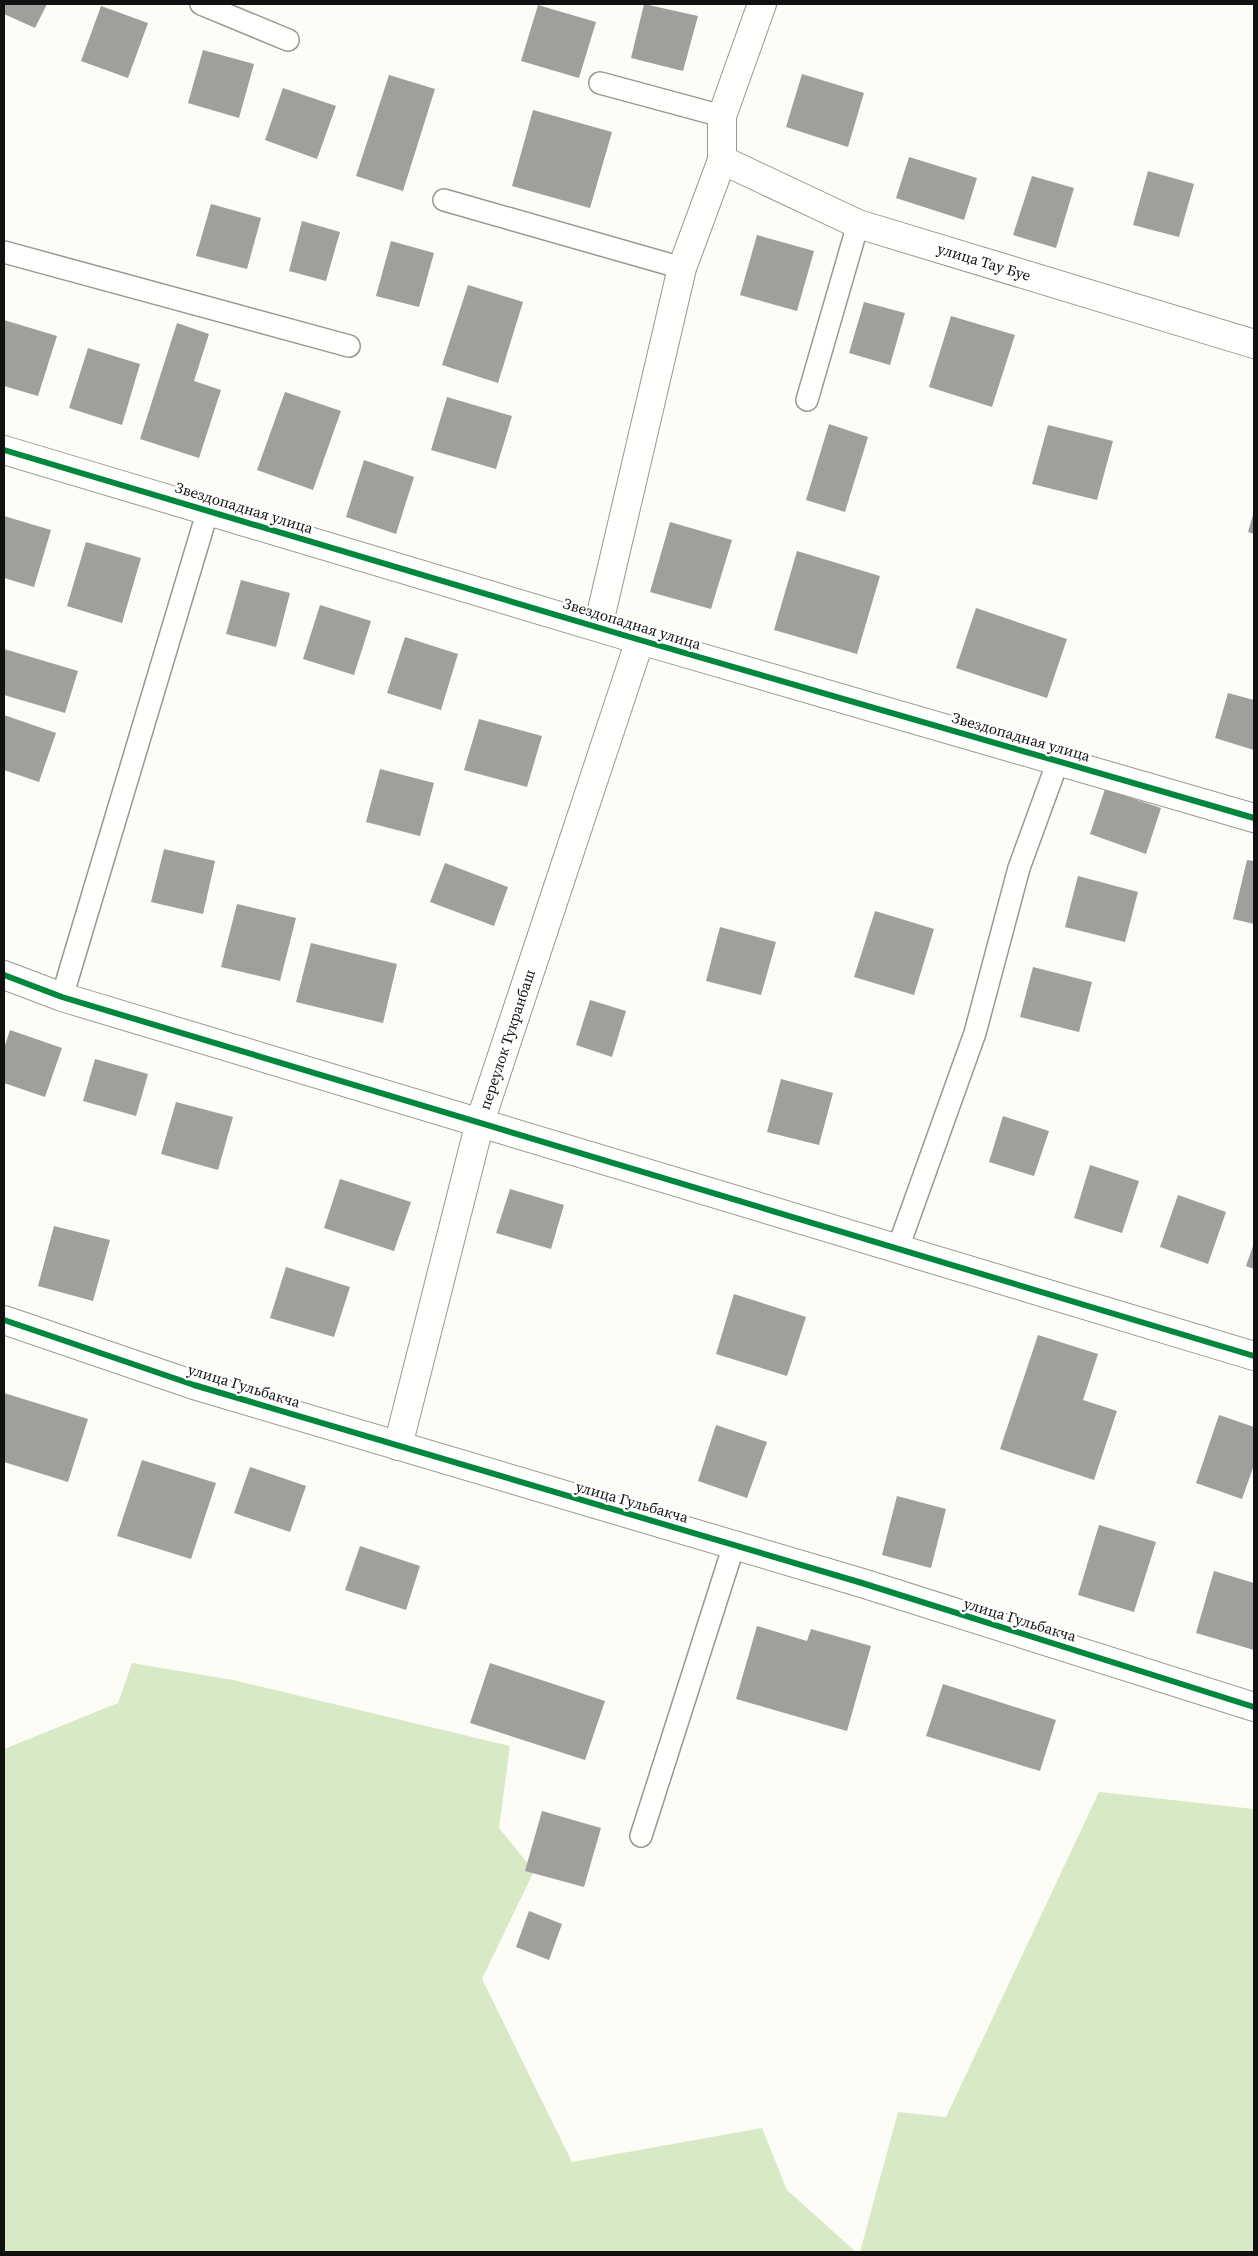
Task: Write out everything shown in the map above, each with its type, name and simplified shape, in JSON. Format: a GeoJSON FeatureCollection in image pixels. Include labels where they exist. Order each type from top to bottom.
{"type":"FeatureCollection","features":[{"type":"Feature","properties":{"kind":"street"},"geometry":{"type":"LineString","coordinates":[[598,626],[682,268],[722,160],[722,116],[762,4]]}},
{"type":"Feature","properties":{"kind":"street","name":"улица Тау Буе"},"geometry":{"type":"LineString","coordinates":[[722,160],[858,224],[1254,344]]}},
{"type":"Feature","properties":{"kind":"street","name":"Звездопадная улица"},"geometry":{"type":"LineString","coordinates":[[4,450],[640,640],[1254,818]]}},
{"type":"Feature","properties":{"kind":"street","name":"переулок Тукранбаш"},"geometry":{"type":"LineString","coordinates":[[398,1446],[480,1122],[640,640]]}},
{"type":"Feature","properties":{"kind":"street"},"geometry":{"type":"LineString","coordinates":[[4,975],[62,997],[1254,1356]]}},
{"type":"Feature","properties":{"kind":"street","name":"улица Гульбакча"},"geometry":{"type":"LineString","coordinates":[[4,1320],[194,1385],[734,1545],[1254,1707]]}},
{"type":"Feature","properties":{"kind":"lane"},"geometry":{"type":"LineString","coordinates":[[201,4],[288,40]]}},
{"type":"Feature","properties":{"kind":"lane"},"geometry":{"type":"LineString","coordinates":[[600,83],[722,116]]}},
{"type":"Feature","properties":{"kind":"lane"},"geometry":{"type":"LineString","coordinates":[[444,200],[682,268]]}},
{"type":"Feature","properties":{"kind":"lane"},"geometry":{"type":"LineString","coordinates":[[807,400],[858,224]]}},
{"type":"Feature","properties":{"kind":"lane"},"geometry":{"type":"LineString","coordinates":[[4,252],[350,346]]}},
{"type":"Feature","properties":{"kind":"lane"},"geometry":{"type":"LineString","coordinates":[[62,997],[208,510]]}},
{"type":"Feature","properties":{"kind":"lane"},"geometry":{"type":"LineString","coordinates":[[898,1248],[975,1033],[1018,868],[1058,761]]}},
{"type":"Feature","properties":{"kind":"lane"},"geometry":{"type":"LineString","coordinates":[[641,1836],[734,1545]]}},
{"type":"Feature","properties":{"kind":"green space"},"geometry":{"type":"Polygon","coordinates":[[[132,1663],[233,1680],[510,1746],[499,1828],[534,1871],[482,1979],[572,2162],[762,2128],[787,2190],[856,2252],[4,2252],[4,1749],[118,1703],[132,1663]]]}},
{"type":"Feature","properties":{"kind":"green space"},"geometry":{"type":"Polygon","coordinates":[[[1099,1792],[1254,1809],[1254,2252],[860,2252],[898,2112],[946,2117],[1099,1792]]]}},
{"type":"Feature","properties":{"kind":"building"},"geometry":{"type":"Polygon","coordinates":[[[4,4],[47,4],[35,28],[4,14],[4,4]]]}},
{"type":"Feature","properties":{"kind":"building"},"geometry":{"type":"Polygon","coordinates":[[[644,4],[698,16],[683,71],[631,58],[644,4]]]}},
{"type":"Feature","properties":{"kind":"building"},"geometry":{"type":"Polygon","coordinates":[[[538,5],[596,22],[579,78],[521,61],[538,5]]]}},
{"type":"Feature","properties":{"kind":"building"},"geometry":{"type":"Polygon","coordinates":[[[101,6],[148,23],[128,78],[81,61],[101,6]]]}},
{"type":"Feature","properties":{"kind":"building"},"geometry":{"type":"Polygon","coordinates":[[[203,50],[254,64],[239,118],[188,103],[203,50]]]}},
{"type":"Feature","properties":{"kind":"building"},"geometry":{"type":"Polygon","coordinates":[[[802,74],[864,93],[848,147],[786,127],[802,74]]]}},
{"type":"Feature","properties":{"kind":"building"},"geometry":{"type":"Polygon","coordinates":[[[389,75],[435,89],[403,191],[356,176],[389,75]]]}},
{"type":"Feature","properties":{"kind":"building"},"geometry":{"type":"Polygon","coordinates":[[[283,88],[336,106],[317,159],[265,140],[283,88]]]}},
{"type":"Feature","properties":{"kind":"building"},"geometry":{"type":"Polygon","coordinates":[[[533,110],[612,132],[590,208],[512,186],[533,110]]]}},
{"type":"Feature","properties":{"kind":"building"},"geometry":{"type":"Polygon","coordinates":[[[909,157],[977,178],[964,220],[896,198],[909,157]]]}},
{"type":"Feature","properties":{"kind":"building"},"geometry":{"type":"Polygon","coordinates":[[[1148,171],[1194,184],[1179,237],[1133,225],[1148,171]]]}},
{"type":"Feature","properties":{"kind":"building"},"geometry":{"type":"Polygon","coordinates":[[[1032,176],[1074,188],[1056,248],[1013,235],[1032,176]]]}},
{"type":"Feature","properties":{"kind":"building"},"geometry":{"type":"Polygon","coordinates":[[[211,204],[261,218],[247,269],[196,256],[211,204]]]}},
{"type":"Feature","properties":{"kind":"building"},"geometry":{"type":"Polygon","coordinates":[[[302,221],[340,232],[326,281],[289,271],[302,221]]]}},
{"type":"Feature","properties":{"kind":"building"},"geometry":{"type":"Polygon","coordinates":[[[757,235],[814,251],[797,311],[740,295],[757,235]]]}},
{"type":"Feature","properties":{"kind":"building"},"geometry":{"type":"Polygon","coordinates":[[[391,241],[434,253],[419,307],[376,296],[391,241]]]}},
{"type":"Feature","properties":{"kind":"building"},"geometry":{"type":"Polygon","coordinates":[[[468,285],[523,302],[498,383],[442,365],[468,285]]]}},
{"type":"Feature","properties":{"kind":"building"},"geometry":{"type":"Polygon","coordinates":[[[864,302],[905,313],[890,365],[849,353],[864,302]]]}},
{"type":"Feature","properties":{"kind":"building"},"geometry":{"type":"Polygon","coordinates":[[[951,316],[1015,335],[992,407],[929,387],[951,316]]]}},
{"type":"Feature","properties":{"kind":"building"},"geometry":{"type":"Polygon","coordinates":[[[4,320],[57,336],[38,396],[4,386],[4,320]]]}},
{"type":"Feature","properties":{"kind":"building"},"geometry":{"type":"Polygon","coordinates":[[[177,323],[209,334],[194,381],[221,390],[199,458],[140,439],[177,323]]]}},
{"type":"Feature","properties":{"kind":"building"},"geometry":{"type":"Polygon","coordinates":[[[88,348],[140,364],[122,425],[69,408],[88,348]]]}},
{"type":"Feature","properties":{"kind":"building"},"geometry":{"type":"Polygon","coordinates":[[[285,392],[341,411],[313,490],[257,470],[285,392]]]}},
{"type":"Feature","properties":{"kind":"building"},"geometry":{"type":"Polygon","coordinates":[[[447,397],[512,416],[496,469],[431,450],[447,397]]]}},
{"type":"Feature","properties":{"kind":"building"},"geometry":{"type":"Polygon","coordinates":[[[829,424],[868,437],[845,512],[806,500],[829,424]]]}},
{"type":"Feature","properties":{"kind":"building"},"geometry":{"type":"Polygon","coordinates":[[[1048,425],[1113,441],[1097,500],[1032,484],[1048,425]]]}},
{"type":"Feature","properties":{"kind":"building"},"geometry":{"type":"Polygon","coordinates":[[[364,460],[414,477],[396,534],[346,517],[364,460]]]}},
{"type":"Feature","properties":{"kind":"building"},"geometry":{"type":"Polygon","coordinates":[[[1254,511],[1254,534],[1248,532],[1254,511]]]}},
{"type":"Feature","properties":{"kind":"building"},"geometry":{"type":"Polygon","coordinates":[[[4,516],[51,530],[34,587],[4,578],[4,516]]]}},
{"type":"Feature","properties":{"kind":"building"},"geometry":{"type":"Polygon","coordinates":[[[670,522],[732,540],[711,609],[650,592],[670,522]]]}},
{"type":"Feature","properties":{"kind":"building"},"geometry":{"type":"Polygon","coordinates":[[[86,542],[141,558],[122,623],[67,606],[86,542]]]}},
{"type":"Feature","properties":{"kind":"building"},"geometry":{"type":"Polygon","coordinates":[[[797,551],[880,576],[857,654],[774,630],[797,551]]]}},
{"type":"Feature","properties":{"kind":"building"},"geometry":{"type":"Polygon","coordinates":[[[241,580],[290,593],[276,647],[226,634],[241,580]]]}},
{"type":"Feature","properties":{"kind":"building"},"geometry":{"type":"Polygon","coordinates":[[[320,605],[371,621],[354,675],[303,659],[320,605]]]}},
{"type":"Feature","properties":{"kind":"building"},"geometry":{"type":"Polygon","coordinates":[[[976,608],[1067,639],[1047,698],[956,668],[976,608]]]}},
{"type":"Feature","properties":{"kind":"building"},"geometry":{"type":"Polygon","coordinates":[[[405,637],[458,654],[441,710],[387,693],[405,637]]]}},
{"type":"Feature","properties":{"kind":"building"},"geometry":{"type":"Polygon","coordinates":[[[4,649],[78,671],[65,713],[4,695],[4,649]]]}},
{"type":"Feature","properties":{"kind":"building"},"geometry":{"type":"Polygon","coordinates":[[[1228,693],[1254,700],[1254,750],[1215,738],[1228,693]]]}},
{"type":"Feature","properties":{"kind":"building"},"geometry":{"type":"Polygon","coordinates":[[[4,715],[56,733],[39,782],[4,770],[4,715]]]}},
{"type":"Feature","properties":{"kind":"building"},"geometry":{"type":"Polygon","coordinates":[[[479,719],[542,736],[527,787],[464,770],[479,719]]]}},
{"type":"Feature","properties":{"kind":"building"},"geometry":{"type":"Polygon","coordinates":[[[380,769],[434,783],[420,836],[366,822],[380,769]]]}},
{"type":"Feature","properties":{"kind":"building"},"geometry":{"type":"Polygon","coordinates":[[[1105,789],[1161,808],[1146,854],[1090,834],[1105,789]]]}},
{"type":"Feature","properties":{"kind":"building"},"geometry":{"type":"Polygon","coordinates":[[[164,849],[215,861],[203,914],[151,902],[164,849]]]}},
{"type":"Feature","properties":{"kind":"building"},"geometry":{"type":"Polygon","coordinates":[[[1247,860],[1254,861],[1254,924],[1233,919],[1247,860]]]}},
{"type":"Feature","properties":{"kind":"building"},"geometry":{"type":"Polygon","coordinates":[[[445,863],[508,887],[494,926],[430,902],[445,863]]]}},
{"type":"Feature","properties":{"kind":"building"},"geometry":{"type":"Polygon","coordinates":[[[1078,876],[1138,892],[1125,942],[1065,927],[1078,876]]]}},
{"type":"Feature","properties":{"kind":"building"},"geometry":{"type":"Polygon","coordinates":[[[237,904],[296,918],[280,981],[221,967],[237,904]]]}},
{"type":"Feature","properties":{"kind":"building"},"geometry":{"type":"Polygon","coordinates":[[[875,911],[934,929],[914,995],[854,977],[875,911]]]}},
{"type":"Feature","properties":{"kind":"building"},"geometry":{"type":"Polygon","coordinates":[[[720,927],[776,942],[761,995],[706,981],[720,927]]]}},
{"type":"Feature","properties":{"kind":"building"},"geometry":{"type":"Polygon","coordinates":[[[311,943],[397,964],[383,1023],[296,1002],[311,943]]]}},
{"type":"Feature","properties":{"kind":"building"},"geometry":{"type":"Polygon","coordinates":[[[1033,967],[1092,982],[1079,1032],[1020,1017],[1033,967]]]}},
{"type":"Feature","properties":{"kind":"building"},"geometry":{"type":"Polygon","coordinates":[[[590,1000],[626,1011],[612,1057],[576,1045],[590,1000]]]}},
{"type":"Feature","properties":{"kind":"building"},"geometry":{"type":"Polygon","coordinates":[[[10,1030],[62,1048],[45,1097],[4,1083],[4,1048],[10,1030]]]}},
{"type":"Feature","properties":{"kind":"building"},"geometry":{"type":"Polygon","coordinates":[[[95,1059],[148,1074],[136,1116],[83,1101],[95,1059]]]}},
{"type":"Feature","properties":{"kind":"building"},"geometry":{"type":"Polygon","coordinates":[[[781,1079],[833,1093],[819,1145],[767,1132],[781,1079]]]}},
{"type":"Feature","properties":{"kind":"building"},"geometry":{"type":"Polygon","coordinates":[[[176,1102],[233,1117],[218,1170],[161,1154],[176,1102]]]}},
{"type":"Feature","properties":{"kind":"building"},"geometry":{"type":"Polygon","coordinates":[[[1003,1116],[1049,1131],[1034,1176],[989,1162],[1003,1116]]]}},
{"type":"Feature","properties":{"kind":"building"},"geometry":{"type":"Polygon","coordinates":[[[1090,1165],[1139,1181],[1122,1233],[1074,1218],[1090,1165]]]}},
{"type":"Feature","properties":{"kind":"building"},"geometry":{"type":"Polygon","coordinates":[[[340,1179],[411,1202],[394,1251],[324,1228],[340,1179]]]}},
{"type":"Feature","properties":{"kind":"building"},"geometry":{"type":"Polygon","coordinates":[[[510,1189],[564,1205],[551,1249],[496,1233],[510,1189]]]}},
{"type":"Feature","properties":{"kind":"building"},"geometry":{"type":"Polygon","coordinates":[[[1178,1195],[1226,1212],[1208,1264],[1160,1247],[1178,1195]]]}},
{"type":"Feature","properties":{"kind":"building"},"geometry":{"type":"Polygon","coordinates":[[[54,1226],[110,1240],[93,1301],[38,1286],[54,1226]]]}},
{"type":"Feature","properties":{"kind":"building"},"geometry":{"type":"Polygon","coordinates":[[[1254,1243],[1254,1269],[1246,1266],[1254,1243]]]}},
{"type":"Feature","properties":{"kind":"building"},"geometry":{"type":"Polygon","coordinates":[[[286,1267],[350,1287],[334,1337],[270,1318],[286,1267]]]}},
{"type":"Feature","properties":{"kind":"building"},"geometry":{"type":"Polygon","coordinates":[[[734,1294],[806,1317],[787,1376],[716,1354],[734,1294]]]}},
{"type":"Feature","properties":{"kind":"building"},"geometry":{"type":"Polygon","coordinates":[[[1038,1335],[1098,1354],[1083,1400],[1117,1411],[1094,1480],[1000,1449],[1038,1335]]]}},
{"type":"Feature","properties":{"kind":"building"},"geometry":{"type":"Polygon","coordinates":[[[4,1393],[88,1419],[68,1482],[4,1462],[4,1393]]]}},
{"type":"Feature","properties":{"kind":"building"},"geometry":{"type":"Polygon","coordinates":[[[1219,1415],[1254,1427],[1254,1465],[1242,1499],[1196,1483],[1219,1415]]]}},
{"type":"Feature","properties":{"kind":"building"},"geometry":{"type":"Polygon","coordinates":[[[716,1425],[767,1442],[747,1498],[698,1481],[716,1425]]]}},
{"type":"Feature","properties":{"kind":"building"},"geometry":{"type":"Polygon","coordinates":[[[142,1460],[216,1483],[191,1559],[117,1536],[142,1460]]]}},
{"type":"Feature","properties":{"kind":"building"},"geometry":{"type":"Polygon","coordinates":[[[250,1467],[306,1486],[290,1532],[234,1513],[250,1467]]]}},
{"type":"Feature","properties":{"kind":"building"},"geometry":{"type":"Polygon","coordinates":[[[897,1496],[946,1509],[931,1568],[882,1555],[897,1496]]]}},
{"type":"Feature","properties":{"kind":"building"},"geometry":{"type":"Polygon","coordinates":[[[1099,1525],[1156,1542],[1134,1612],[1078,1595],[1099,1525]]]}},
{"type":"Feature","properties":{"kind":"building"},"geometry":{"type":"Polygon","coordinates":[[[360,1546],[420,1566],[406,1610],[345,1590],[360,1546]]]}},
{"type":"Feature","properties":{"kind":"building"},"geometry":{"type":"Polygon","coordinates":[[[1214,1571],[1254,1583],[1254,1650],[1196,1633],[1214,1571]]]}},
{"type":"Feature","properties":{"kind":"building"},"geometry":{"type":"Polygon","coordinates":[[[757,1626],[807,1641],[811,1629],[871,1646],[847,1731],[736,1699],[757,1626]]]}},
{"type":"Feature","properties":{"kind":"building"},"geometry":{"type":"Polygon","coordinates":[[[490,1663],[605,1701],[585,1760],[470,1723],[490,1663]]]}},
{"type":"Feature","properties":{"kind":"building"},"geometry":{"type":"Polygon","coordinates":[[[943,1684],[1056,1720],[1040,1771],[926,1736],[943,1684]]]}},
{"type":"Feature","properties":{"kind":"building"},"geometry":{"type":"Polygon","coordinates":[[[542,1811],[601,1828],[584,1887],[525,1871],[542,1811]]]}},
{"type":"Feature","properties":{"kind":"building"},"geometry":{"type":"Polygon","coordinates":[[[529,1911],[562,1924],[549,1960],[516,1947],[529,1911]]]}},
{"type":"Feature","properties":{"kind":"cycle path"},"geometry":{"type":"LineString","coordinates":[[4,450],[640,640],[1254,818]]}},
{"type":"Feature","properties":{"kind":"cycle path"},"geometry":{"type":"LineString","coordinates":[[4,975],[62,997],[1254,1356]]}},
{"type":"Feature","properties":{"kind":"cycle path"},"geometry":{"type":"LineString","coordinates":[[4,1320],[194,1385],[862,1583],[1254,1707]]}}]}
